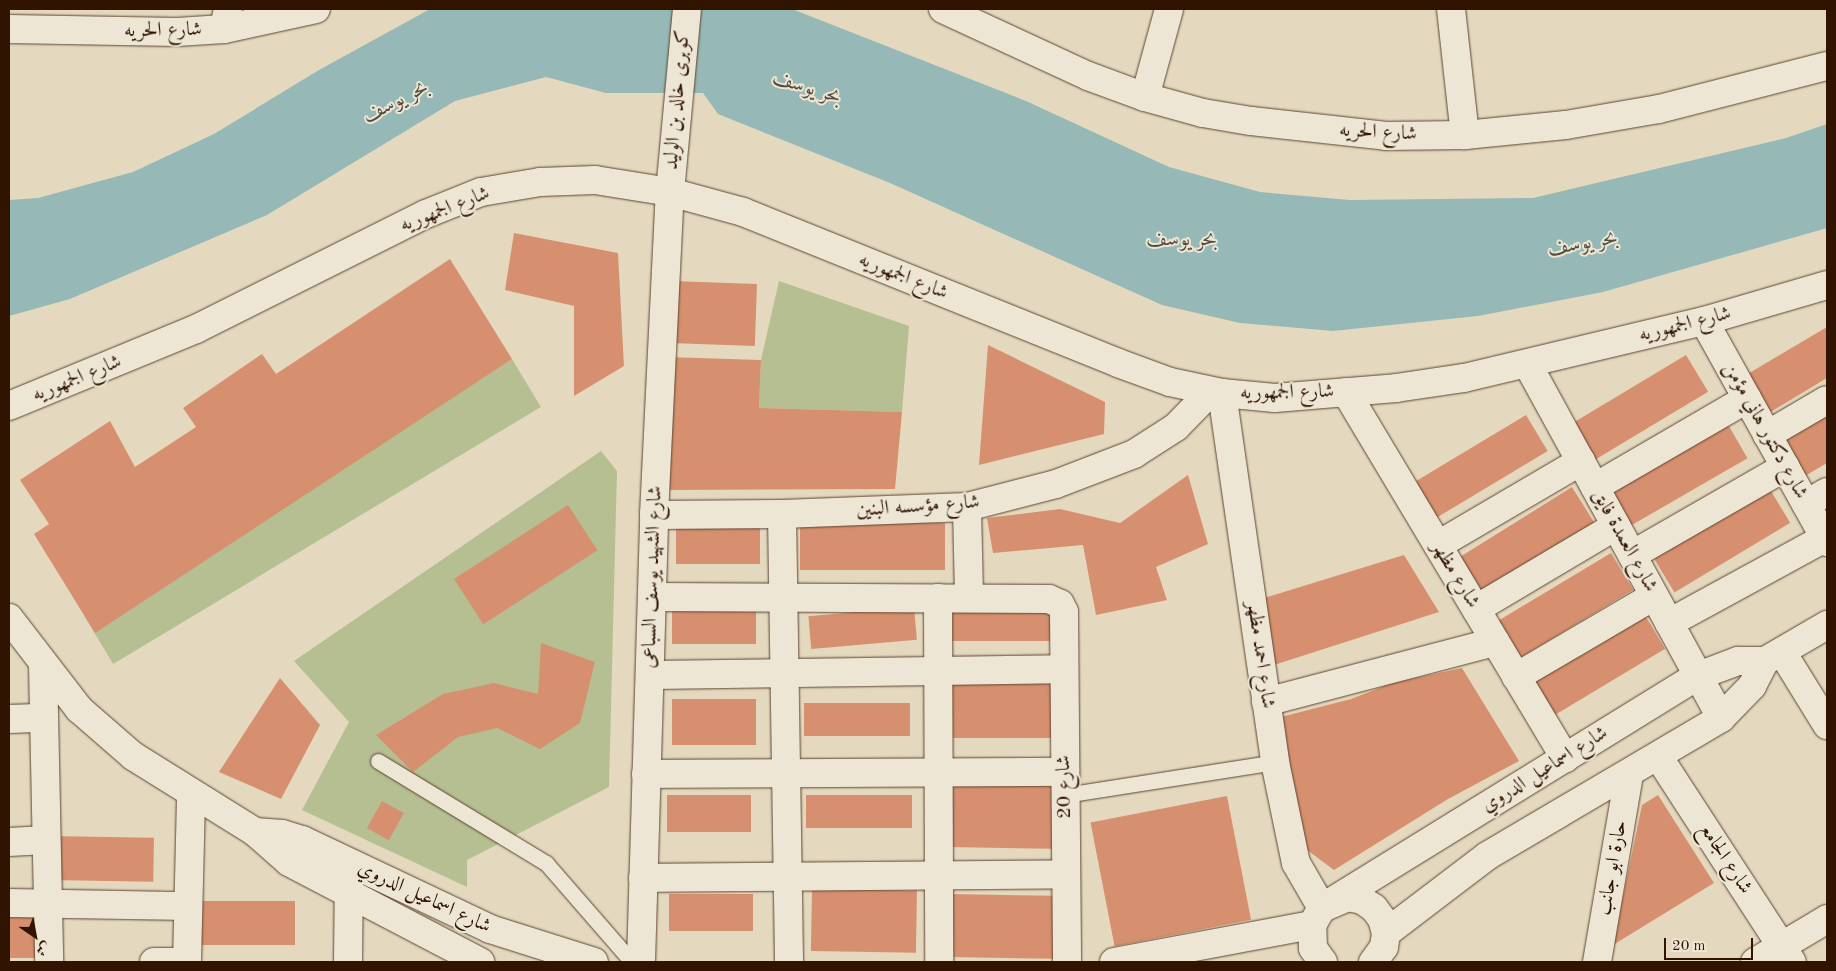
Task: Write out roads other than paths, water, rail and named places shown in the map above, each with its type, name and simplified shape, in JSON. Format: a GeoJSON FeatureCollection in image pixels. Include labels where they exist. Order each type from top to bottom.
{"type":"FeatureCollection","features":[{"type":"Feature","properties":{"kind":"street","name":"شارع الحريه"},"geometry":{"type":"LineString","coordinates":[[9,29],[177,32],[226,19],[316,9]]}},
{"type":"Feature","properties":{"kind":"street","name":"كوبرى خالد بن الوليد"},"geometry":{"type":"LineString","coordinates":[[670,192],[687,9]]}},
{"type":"Feature","properties":{"kind":"street","name":"شارع الحريه"},"geometry":{"type":"LineString","coordinates":[[943,9],[1088,76],[1145,97],[1203,113],[1309,129],[1386,136],[1465,135],[1566,125],[1659,109],[1827,66]]}},
{"type":"Feature","properties":{"kind":"street"},"geometry":{"type":"LineString","coordinates":[[1145,97],[1169,9]]}},
{"type":"Feature","properties":{"kind":"street"},"geometry":{"type":"LineString","coordinates":[[1451,9],[1465,135]]}},
{"type":"Feature","properties":{"kind":"street","name":"شارع الجمهوريه"},"geometry":{"type":"LineString","coordinates":[[9,406],[196,329],[426,214],[481,192],[540,182],[595,180],[670,192],[743,212],[1118,363],[1170,382],[1217,392],[1275,398],[1396,388],[1528,365],[1704,321],[1827,284]]}},
{"type":"Feature","properties":{"kind":"street","name":"شارع الشهيد يوسف السباعى"},"geometry":{"type":"LineString","coordinates":[[641,962],[654,515],[670,192]]}},
{"type":"Feature","properties":{"kind":"street","name":"شارع دكتور هاني مؤمن"},"geometry":{"type":"LineString","coordinates":[[1704,321],[1785,467],[1817,498],[1826,540]]}},
{"type":"Feature","properties":{"kind":"street","name":"شارع العمدة فايق"},"geometry":{"type":"LineString","coordinates":[[1528,365],[1721,718]]}},
{"type":"Feature","properties":{"kind":"street","name":"شارع مؤسسه البنين"},"geometry":{"type":"LineString","coordinates":[[654,515],[782,514],[967,507],[1056,484],[1134,454],[1176,427],[1217,392]]}},
{"type":"Feature","properties":{"kind":"street","name":"شارع احمد مظهر"},"geometry":{"type":"LineString","coordinates":[[1217,392],[1275,762],[1296,863],[1322,911]]}},
{"type":"Feature","properties":{"kind":"street","name":"شارع مظهر"},"geometry":{"type":"LineString","coordinates":[[1346,392],[1565,758]]}},
{"type":"Feature","properties":{"kind":"street"},"geometry":{"type":"LineString","coordinates":[[1595,487],[1747,399]]}},
{"type":"Feature","properties":{"kind":"street"},"geometry":{"type":"LineString","coordinates":[[1767,435],[1827,400]]}},
{"type":"Feature","properties":{"kind":"street"},"geometry":{"type":"LineString","coordinates":[[1438,545],[1581,461]]}},
{"type":"Feature","properties":{"kind":"street"},"geometry":{"type":"LineString","coordinates":[[1632,555],[1785,467]]}},
{"type":"Feature","properties":{"kind":"street"},"geometry":{"type":"LineString","coordinates":[[652,597],[969,598],[967,507]]}},
{"type":"Feature","properties":{"kind":"street"},"geometry":{"type":"LineString","coordinates":[[782,514],[782,673],[788,962]]}},
{"type":"Feature","properties":{"kind":"street"},"geometry":{"type":"LineString","coordinates":[[1476,609],[1616,526]]}},
{"type":"Feature","properties":{"kind":"street"},"geometry":{"type":"LineString","coordinates":[[1669,623],[1826,540]]}},
{"type":"Feature","properties":{"kind":"street"},"geometry":{"type":"LineString","coordinates":[[1516,677],[1654,596]]}},
{"type":"Feature","properties":{"kind":"street"},"geometry":{"type":"LineString","coordinates":[[938,598],[939,962]]}},
{"type":"Feature","properties":{"kind":"street","name":"شارع 20"},"geometry":{"type":"LineString","coordinates":[[969,598],[1049,599],[1060,604],[1064,612],[1067,962]]}},
{"type":"Feature","properties":{"kind":"street","name":"شارع اسماعيل الدروي"},"geometry":{"type":"LineString","coordinates":[[9,618],[43,665],[79,709],[105,734],[191,795],[255,832],[283,858],[470,960]]}},
{"type":"Feature","properties":{"kind":"street"},"geometry":{"type":"LineString","coordinates":[[1382,951],[1487,856],[1629,774],[1721,718],[1752,686],[1774,657],[1827,625]]}},
{"type":"Feature","properties":{"kind":"street"},"geometry":{"type":"LineString","coordinates":[[1266,702],[1495,642]]}},
{"type":"Feature","properties":{"kind":"street"},"geometry":{"type":"LineString","coordinates":[[1774,657],[1827,725]]}},
{"type":"Feature","properties":{"kind":"street","name":"شارع اسماعيل الدروي"},"geometry":{"type":"LineString","coordinates":[[1114,962],[1322,911],[1698,676],[1738,661],[1774,657]]}},
{"type":"Feature","properties":{"kind":"street"},"geometry":{"type":"LineString","coordinates":[[43,665],[49,962]]}},
{"type":"Feature","properties":{"kind":"street"},"geometry":{"type":"LineString","coordinates":[[650,675],[1064,669]]}},
{"type":"Feature","properties":{"kind":"street"},"geometry":{"type":"LineString","coordinates":[[9,719],[44,718]]}},
{"type":"Feature","properties":{"kind":"street","name":"شارع الجامع"},"geometry":{"type":"LineString","coordinates":[[1658,756],[1787,954]]}},
{"type":"Feature","properties":{"kind":"street"},"geometry":{"type":"LineString","coordinates":[[646,774],[939,773],[1065,783]]}},
{"type":"Feature","properties":{"kind":"street","name":"حارة ابو جانب"},"geometry":{"type":"LineString","coordinates":[[1597,962],[1629,774]]}},
{"type":"Feature","properties":{"kind":"street"},"geometry":{"type":"LineString","coordinates":[[154,962],[187,962],[191,795]]}},
{"type":"Feature","properties":{"kind":"street","name":"شارع اسماعيل الدروي"},"geometry":{"type":"LineString","coordinates":[[255,832],[292,837],[490,929],[594,962]]}},
{"type":"Feature","properties":{"kind":"street"},"geometry":{"type":"LineString","coordinates":[[9,842],[46,840]]}},
{"type":"Feature","properties":{"kind":"street"},"geometry":{"type":"LineString","coordinates":[[348,962],[349,863]]}},
{"type":"Feature","properties":{"kind":"street"},"geometry":{"type":"LineString","coordinates":[[643,878],[1066,874]]}},
{"type":"Feature","properties":{"kind":"street"},"geometry":{"type":"LineString","coordinates":[[1323,962],[1313,948],[1322,911],[1348,898],[1362,900],[1374,908],[1382,920],[1382,951]]}},
{"type":"Feature","properties":{"kind":"street"},"geometry":{"type":"LineString","coordinates":[[9,903],[188,906]]}},
{"type":"Feature","properties":{"kind":"street"},"geometry":{"type":"LineString","coordinates":[[1755,962],[1787,954],[1827,919]]}},
{"type":"Feature","properties":{"kind":"lane"},"geometry":{"type":"LineString","coordinates":[[378,761],[546,863],[632,962]]}},
{"type":"Feature","properties":{"kind":"lane"},"geometry":{"type":"LineString","coordinates":[[1065,783],[1275,762]]}},
{"type":"Feature","properties":{"kind":"water","name":"بحر يوسف"},"geometry":{"type":"Polygon","coordinates":[[[430,9],[792,9],[1026,101],[1169,167],[1260,192],[1350,200],[1533,198],[1786,138],[1827,124],[1827,228],[1603,292],[1478,316],[1333,331],[1240,323],[1162,305],[890,183],[718,114],[703,93],[606,93],[546,77],[455,101],[267,215],[70,299],[9,316],[9,200],[38,198],[133,172],[214,134],[319,70],[430,9]]]}}]}
